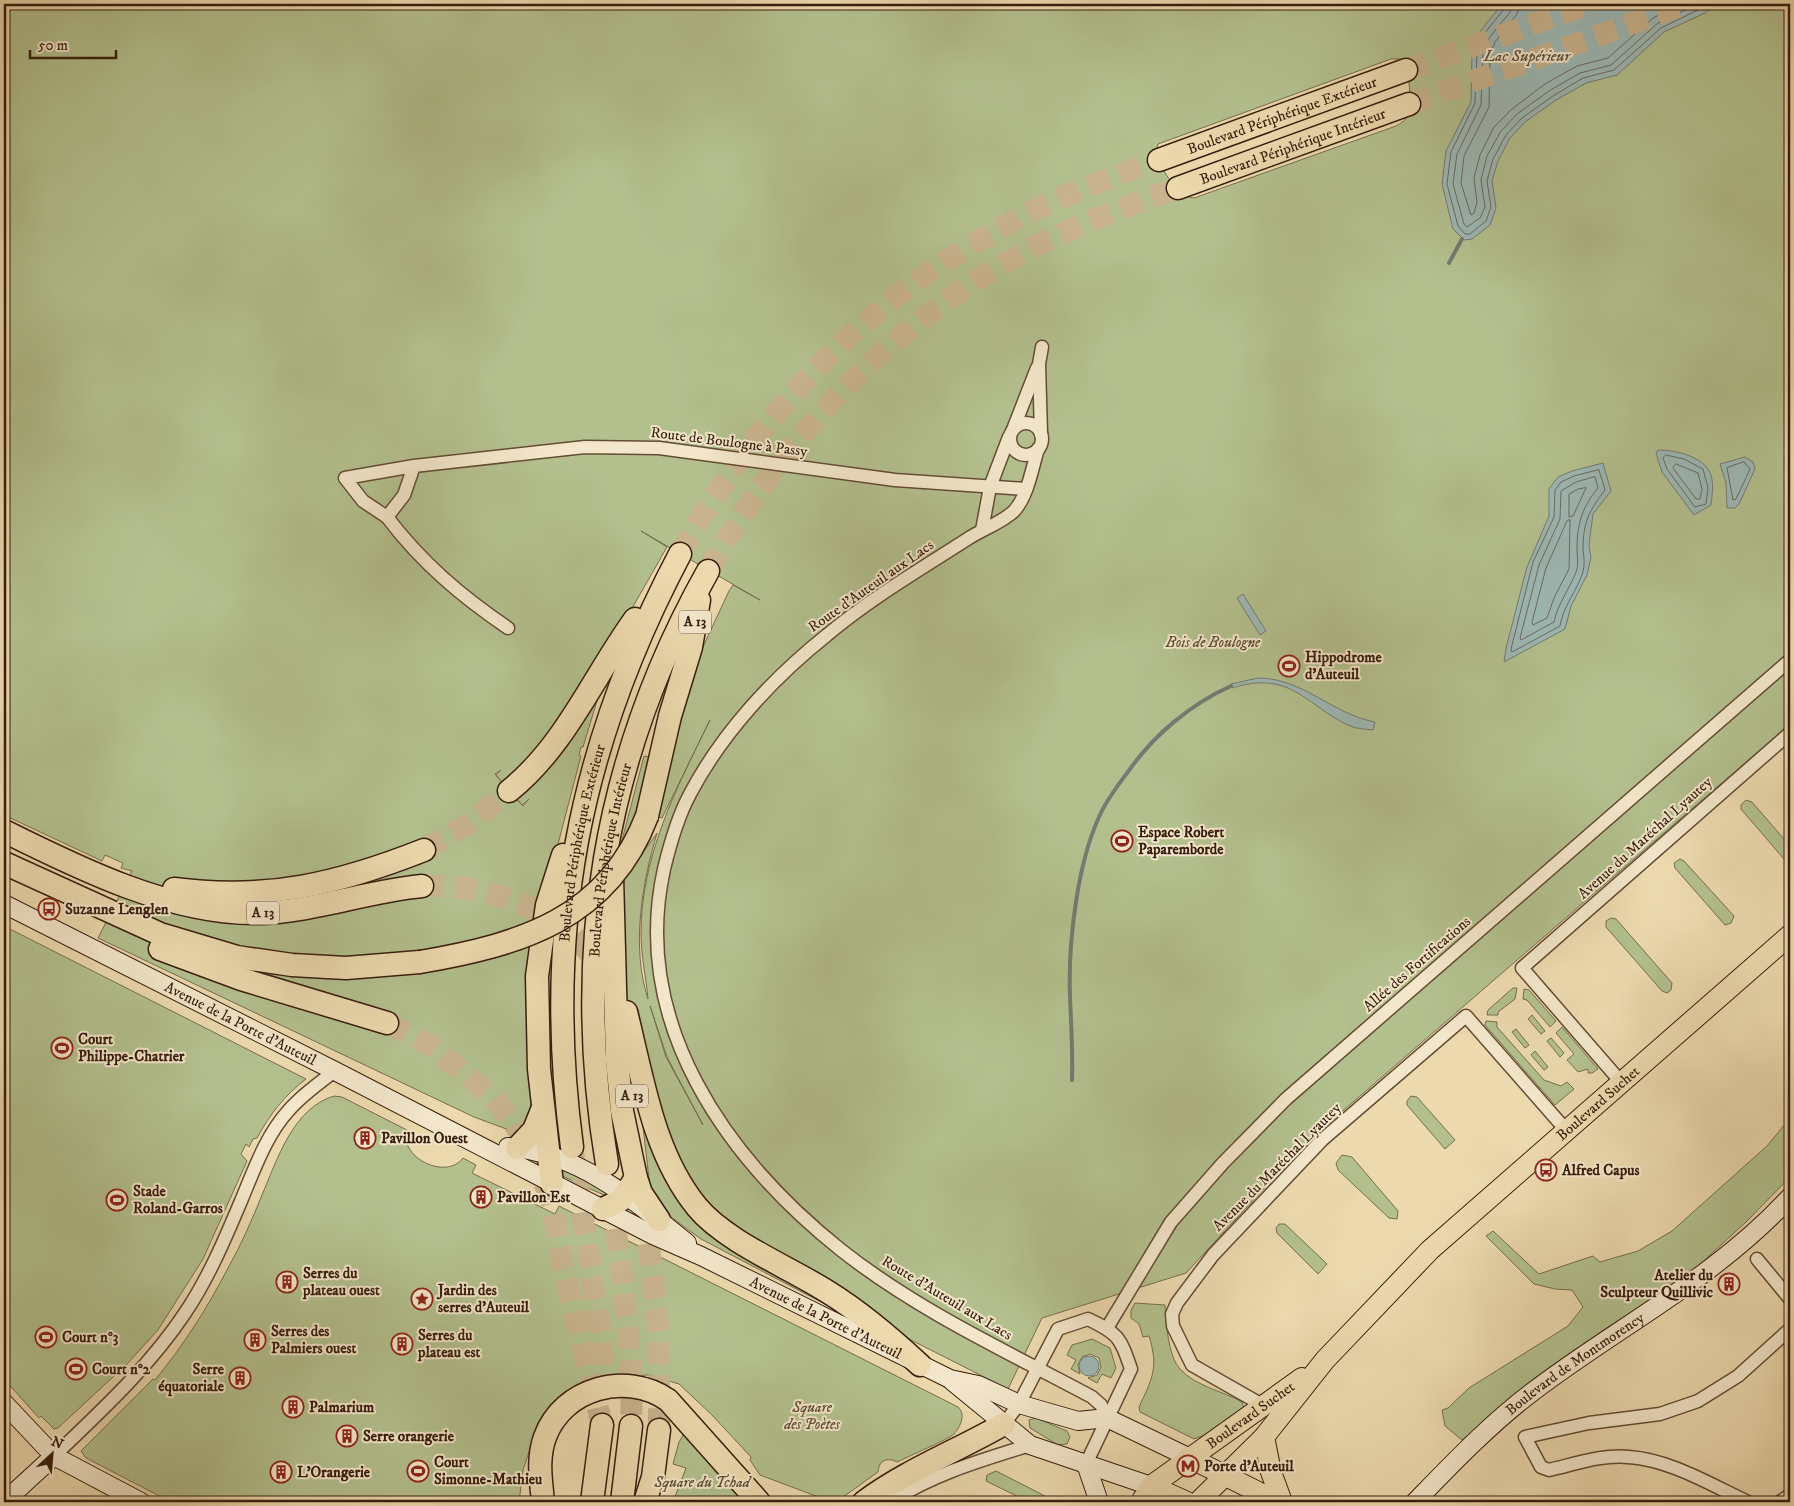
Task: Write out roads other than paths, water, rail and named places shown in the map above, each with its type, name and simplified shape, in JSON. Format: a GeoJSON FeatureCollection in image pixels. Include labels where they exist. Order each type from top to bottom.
{"type":"FeatureCollection","features":[{"type":"Feature","properties":{"kind":"highway","name":"Boulevard Périphérique Extérieur"},"geometry":{"type":"LineString","coordinates":[[1159,160],[1406,70]]}},
{"type":"Feature","properties":{"kind":"highway","name":"Boulevard Périphérique Intérieur"},"geometry":{"type":"LineString","coordinates":[[1178,188],[1409,104]]}},
{"type":"Feature","properties":{"kind":"highway","name":"Boulevard Périphérique Extérieur"},"geometry":{"type":"LineString","coordinates":[[509,791],[538,763],[563,732],[629,628],[680,554],[655,601],[628,661],[605,726],[590,778],[573,857],[562,967],[563,1072],[572,1147]]}},
{"type":"Feature","properties":{"kind":"highway","name":"Boulevard Périphérique Intérieur"},"geometry":{"type":"LineString","coordinates":[[4,863],[160,934],[238,957],[292,965],[346,968],[420,962],[500,944],[541,929],[570,914],[597,894],[616,874],[636,844],[647,816],[670,716],[688,660],[699,598],[708,571],[686,610],[657,673],[636,730],[619,790],[603,864],[592,975],[595,1075],[607,1164]]}},
{"type":"Feature","properties":{"kind":"highway"},"geometry":{"type":"LineString","coordinates":[[552,1184],[542,1110],[537,1002],[542,931],[551,888],[590,778]]}},
{"type":"Feature","properties":{"kind":"highway"},"geometry":{"type":"LineString","coordinates":[[619,790],[614,835],[612,881],[618,1060],[628,1146],[635,1184],[659,1220]]}},
{"type":"Feature","properties":{"kind":"highway","name":"A 13"},"geometry":{"type":"LineString","coordinates":[[4,831],[67,862],[106,878],[191,906],[258,913],[287,911],[422,886]]}},
{"type":"Feature","properties":{"kind":"highway"},"geometry":{"type":"LineString","coordinates":[[106,878],[194,892],[229,894],[278,891],[330,883],[369,872],[424,850]]}},
{"type":"Feature","properties":{"kind":"highway"},"geometry":{"type":"LineString","coordinates":[[4,863],[107,922],[162,950],[241,979],[387,1023]]}},
{"type":"Feature","properties":{"kind":"highway","name":"A 13"},"geometry":{"type":"LineString","coordinates":[[635,1184],[626,1012],[657,1134],[668,1161],[698,1208],[738,1240],[828,1292],[875,1324],[920,1365]]}},
{"type":"Feature","properties":{"kind":"highway"},"geometry":{"type":"LineString","coordinates":[[517,1148],[534,1130],[542,1110]]}},
{"type":"Feature","properties":{"kind":"highway"},"geometry":{"type":"LineString","coordinates":[[602,1209],[621,1200],[635,1184]]}},
{"type":"Feature","properties":{"kind":"highway"},"geometry":{"type":"LineString","coordinates":[[543,1502],[540,1455],[545,1437],[557,1416],[572,1401],[585,1393],[608,1386],[624,1385],[648,1390],[668,1400],[759,1502]]}},
{"type":"Feature","properties":{"kind":"highway"},"geometry":{"type":"LineString","coordinates":[[864,1502],[898,1479],[971,1443],[1004,1424]]}},
{"type":"Feature","properties":{"kind":"highway"},"geometry":{"type":"LineString","coordinates":[[592,1502],[602,1425]]}},
{"type":"Feature","properties":{"kind":"highway"},"geometry":{"type":"LineString","coordinates":[[622,1502],[631,1426]]}},
{"type":"Feature","properties":{"kind":"highway"},"geometry":{"type":"LineString","coordinates":[[646,1502],[653,1477],[659,1430]]}},
{"type":"Feature","properties":{"kind":"main road","name":"Avenue de la Porte d'Auteuil"},"geometry":{"type":"LineString","coordinates":[[4,904],[335,1071],[653,1235],[701,1256],[950,1379],[978,1385],[1019,1404],[1078,1421],[1107,1418]]}},
{"type":"Feature","properties":{"kind":"main road","name":"Boulevard Suchet"},"geometry":{"type":"LineString","coordinates":[[1198,1502],[1264,1437],[1325,1360],[1430,1250],[1790,935]]}},
{"type":"Feature","properties":{"kind":"main road","name":"Avenue de la Porte d'Auteuil"},"geometry":{"type":"LineString","coordinates":[[478,1144],[517,1148],[548,1155],[595,1174],[635,1184]]}},
{"type":"Feature","properties":{"kind":"main road","name":"Boulevard de Montmorency"},"geometry":{"type":"LineString","coordinates":[[1415,1502],[1486,1432],[1530,1394],[1691,1284],[1744,1240],[1790,1197]]}},
{"type":"Feature","properties":{"kind":"main road","name":"Avenue de la Porte d'Auteuil"},"geometry":{"type":"LineString","coordinates":[[659,1220],[701,1256]]}},
{"type":"Feature","properties":{"kind":"main road","name":"Boulevard Suchet"},"geometry":{"type":"LineString","coordinates":[[1146,1494],[1188,1457],[1264,1406],[1325,1360]]}},
{"type":"Feature","properties":{"kind":"main road","name":"Avenue de la Porte d'Auteuil"},"geometry":{"type":"LineString","coordinates":[[950,1379],[1030,1445]]}},
{"type":"Feature","properties":{"kind":"main road"},"geometry":{"type":"LineString","coordinates":[[4,1403],[54,1456],[141,1502]]}},
{"type":"Feature","properties":{"kind":"main road"},"geometry":{"type":"LineString","coordinates":[[1241,1460],[1249,1438],[1260,1427],[1264,1406]]}},
{"type":"Feature","properties":{"kind":"main road"},"geometry":{"type":"LineString","coordinates":[[1107,1418],[1278,1502]]}},
{"type":"Feature","properties":{"kind":"main road"},"geometry":{"type":"LineString","coordinates":[[1264,1437],[1271,1472],[1282,1502]]}},
{"type":"Feature","properties":{"kind":"main road"},"geometry":{"type":"LineString","coordinates":[[1030,1445],[1086,1464],[1146,1494],[1187,1502]]}},
{"type":"Feature","properties":{"kind":"main road"},"geometry":{"type":"LineString","coordinates":[[4,1502],[54,1456]]}},
{"type":"Feature","properties":{"kind":"main road"},"geometry":{"type":"LineString","coordinates":[[1086,1464],[1099,1502]]}},
{"type":"Feature","properties":{"kind":"street"},"geometry":{"type":"LineString","coordinates":[[1041,434],[1035,425],[1030,423],[1019,424],[1012,432],[1011,447],[1019,454],[1029,455],[1038,449],[1041,434],[1039,364],[1042,347]]}},
{"type":"Feature","properties":{"kind":"street"},"geometry":{"type":"LineString","coordinates":[[982,530],[990,487],[1039,364]]}},
{"type":"Feature","properties":{"kind":"street","name":"Route de Boulogne à Passy"},"geometry":{"type":"LineString","coordinates":[[388,517],[363,501],[345,478],[414,466],[585,447],[659,448],[895,480],[1026,489]]}},
{"type":"Feature","properties":{"kind":"street","name":"Route d'Auteuil aux Lacs"},"geometry":{"type":"LineString","coordinates":[[1038,449],[1026,489],[1014,510],[884,594],[828,634],[767,690],[720,748],[688,796],[672,837],[659,897],[657,960],[668,1017],[690,1070],[730,1138],[762,1176],[818,1230],[870,1272],[938,1315],[1092,1397],[1101,1405],[1107,1418]]}},
{"type":"Feature","properties":{"kind":"street"},"geometry":{"type":"LineString","coordinates":[[414,466],[404,496],[388,517],[410,547],[449,584],[508,628]]}},
{"type":"Feature","properties":{"kind":"street","name":"Allée des Fortifications"},"geometry":{"type":"LineString","coordinates":[[1107,1328],[1171,1222],[1223,1163],[1286,1100],[1790,660]]}},
{"type":"Feature","properties":{"kind":"street","name":"Avenue du Maréchal Lyautey"},"geometry":{"type":"LineString","coordinates":[[1621,1082],[1522,968],[1790,733]]}},
{"type":"Feature","properties":{"kind":"street","name":"Avenue du Maréchal Lyautey"},"geometry":{"type":"LineString","coordinates":[[1264,1406],[1197,1370],[1192,1365],[1173,1326],[1172,1314],[1177,1303],[1212,1255],[1322,1140],[1466,1016],[1566,1130]]}},
{"type":"Feature","properties":{"kind":"street"},"geometry":{"type":"LineString","coordinates":[[54,1456],[144,1368],[185,1313],[203,1283],[232,1224],[260,1155],[276,1127],[303,1097],[335,1071]]}},
{"type":"Feature","properties":{"kind":"street"},"geometry":{"type":"LineString","coordinates":[[1757,1259],[1790,1298]]}},
{"type":"Feature","properties":{"kind":"street"},"geometry":{"type":"LineString","coordinates":[[1004,1424],[1019,1404],[1058,1330],[1088,1319],[1107,1328],[1121,1340],[1130,1369],[1086,1464]]}},
{"type":"Feature","properties":{"kind":"street"},"geometry":{"type":"LineString","coordinates":[[1748,1502],[1688,1474],[1659,1463],[1629,1457],[1604,1458],[1549,1470],[1541,1468],[1525,1437],[1589,1423],[1660,1414],[1698,1400],[1738,1376],[1790,1329]]}},
{"type":"Feature","properties":{"kind":"street"},"geometry":{"type":"LineString","coordinates":[[890,1502],[923,1484],[976,1462],[1030,1445]]}},
{"type":"Feature","properties":{"kind":"street"},"geometry":{"type":"LineString","coordinates":[[1780,1502],[1790,1495]]}},
{"type":"Feature","properties":{"kind":"water","name":"Lac Supérieur"},"geometry":{"type":"Polygon","coordinates":[[[1502,4],[1717,4],[1705,13],[1664,32],[1617,75],[1586,83],[1556,100],[1525,122],[1510,138],[1498,161],[1492,181],[1496,208],[1490,225],[1472,239],[1464,240],[1453,229],[1442,184],[1446,151],[1471,102],[1472,50],[1479,33],[1502,4]]]}},
{"type":"Feature","properties":{"kind":"water"},"geometry":{"type":"Polygon","coordinates":[[[1658,450],[1686,455],[1704,465],[1711,475],[1711,505],[1694,515],[1662,472],[1656,453],[1658,450]]]}},
{"type":"Feature","properties":{"kind":"water"},"geometry":{"type":"Polygon","coordinates":[[[1745,457],[1753,462],[1755,469],[1739,504],[1735,508],[1727,508],[1726,483],[1720,464],[1745,457]]]}},
{"type":"Feature","properties":{"kind":"water"},"geometry":{"type":"Polygon","coordinates":[[[1603,463],[1611,491],[1593,514],[1589,545],[1591,557],[1587,575],[1571,606],[1565,629],[1504,662],[1527,567],[1549,516],[1549,489],[1558,477],[1572,471],[1603,463]]]}},
{"type":"Feature","properties":{"kind":"water"},"geometry":{"type":"Polygon","coordinates":[[[1243,594],[1266,631],[1260,635],[1237,598],[1243,594]]]}},
{"type":"Feature","properties":{"kind":"water"},"geometry":{"type":"Polygon","coordinates":[[[1258,678],[1289,684],[1345,712],[1375,722],[1373,730],[1350,726],[1297,692],[1284,686],[1269,683],[1252,683],[1232,688],[1231,684],[1258,678]]]}},
{"type":"Feature","properties":{"kind":"water"},"geometry":{"type":"Polygon","coordinates":[[[1089,1356],[1096,1359],[1099,1366],[1096,1373],[1089,1376],[1082,1373],[1079,1366],[1082,1359],[1089,1356]]]}},
{"type":"Feature","properties":{"kind":"waterway"},"geometry":{"type":"LineString","coordinates":[[1449,263],[1462,239]]}},
{"type":"Feature","properties":{"kind":"waterway"},"geometry":{"type":"LineString","coordinates":[[1072,1080],[1070,996],[1072,929],[1080,881],[1091,836],[1109,798],[1140,756],[1162,732],[1188,711],[1231,686]]}},
{"type":"Feature","properties":{"kind":"tunnel"},"geometry":{"type":"LineString","coordinates":[[1406,70],[1589,4]]}},
{"type":"Feature","properties":{"kind":"tunnel"},"geometry":{"type":"LineString","coordinates":[[1409,104],[1686,4]]}},
{"type":"Feature","properties":{"kind":"tunnel"},"geometry":{"type":"LineString","coordinates":[[680,554],[711,502],[746,452],[783,405],[824,361],[868,320],[916,282],[966,248],[1019,218],[1106,179],[1159,160]]}},
{"type":"Feature","properties":{"kind":"tunnel"},"geometry":{"type":"LineString","coordinates":[[708,571],[772,473],[809,427],[849,384],[892,344],[938,307],[986,274],[1038,245],[1089,221],[1178,188]]}},
{"type":"Feature","properties":{"kind":"tunnel"},"geometry":{"type":"LineString","coordinates":[[424,850],[468,824],[509,791]]}},
{"type":"Feature","properties":{"kind":"tunnel"},"geometry":{"type":"LineString","coordinates":[[422,886],[474,890],[500,896],[524,905],[567,931],[586,949],[603,970]]}},
{"type":"Feature","properties":{"kind":"tunnel"},"geometry":{"type":"LineString","coordinates":[[387,1023],[430,1045],[491,1095],[512,1120],[535,1160],[552,1203],[563,1267],[602,1425]]}},
{"type":"Feature","properties":{"kind":"tunnel"},"geometry":{"type":"LineString","coordinates":[[572,1147],[601,1335],[604,1396]]}},
{"type":"Feature","properties":{"kind":"tunnel"},"geometry":{"type":"LineString","coordinates":[[611,1196],[629,1339],[631,1426]]}},
{"type":"Feature","properties":{"kind":"tunnel"},"geometry":{"type":"LineString","coordinates":[[645,1211],[659,1333],[659,1430]]}},
{"type":"Feature","properties":{"kind":"place","name":"Hippodrome d'Auteuil"},"geometry":{"type":"Point","coordinates":[1289,666]}},
{"type":"Feature","properties":{"kind":"place","name":"Espace Robert Paparemborde"},"geometry":{"type":"Point","coordinates":[1122,841]}},
{"type":"Feature","properties":{"kind":"place","name":"Suzanne Lenglen"},"geometry":{"type":"Point","coordinates":[49,909]}},
{"type":"Feature","properties":{"kind":"place","name":"Court Philippe-Chatrier"},"geometry":{"type":"Point","coordinates":[62,1048]}},
{"type":"Feature","properties":{"kind":"place","name":"Pavillon Ouest"},"geometry":{"type":"Point","coordinates":[365,1138]}},
{"type":"Feature","properties":{"kind":"place","name":"Alfred Capus"},"geometry":{"type":"Point","coordinates":[1546,1170]}},
{"type":"Feature","properties":{"kind":"place","name":"Pavillon Est"},"geometry":{"type":"Point","coordinates":[481,1197]}},
{"type":"Feature","properties":{"kind":"place","name":"Stade Roland-Garros"},"geometry":{"type":"Point","coordinates":[117,1200]}},
{"type":"Feature","properties":{"kind":"place","name":"Serres du plateau ouest"},"geometry":{"type":"Point","coordinates":[287,1282]}},
{"type":"Feature","properties":{"kind":"place","name":"Atelier du Sculpteur Quillivic"},"geometry":{"type":"Point","coordinates":[1729,1284]}},
{"type":"Feature","properties":{"kind":"place","name":"Jardin des serres d’Auteuil"},"geometry":{"type":"Point","coordinates":[422,1299]}},
{"type":"Feature","properties":{"kind":"place","name":"Court n°3"},"geometry":{"type":"Point","coordinates":[46,1337]}},
{"type":"Feature","properties":{"kind":"place","name":"Serres des Palmiers ouest"},"geometry":{"type":"Point","coordinates":[255,1340]}},
{"type":"Feature","properties":{"kind":"place","name":"Serres du plateau est"},"geometry":{"type":"Point","coordinates":[402,1344]}},
{"type":"Feature","properties":{"kind":"place","name":"Court n°2"},"geometry":{"type":"Point","coordinates":[76,1369]}},
{"type":"Feature","properties":{"kind":"place","name":"Serre équatoriale"},"geometry":{"type":"Point","coordinates":[240,1378]}},
{"type":"Feature","properties":{"kind":"place","name":"Palmarium"},"geometry":{"type":"Point","coordinates":[293,1407]}},
{"type":"Feature","properties":{"kind":"place","name":"Serre orangerie"},"geometry":{"type":"Point","coordinates":[347,1436]}},
{"type":"Feature","properties":{"kind":"place","name":"Porte d'Auteuil"},"geometry":{"type":"Point","coordinates":[1188,1466]}},
{"type":"Feature","properties":{"kind":"place","name":"Court Simonne-Mathieu"},"geometry":{"type":"Point","coordinates":[418,1471]}},
{"type":"Feature","properties":{"kind":"place","name":"L'Orangerie"},"geometry":{"type":"Point","coordinates":[281,1472]}},
{"type":"Feature","properties":{"kind":"park label","name":"Bois de Boulogne"},"geometry":{"type":"Point","coordinates":[1213,642]}},
{"type":"Feature","properties":{"kind":"park label","name":"Square des Poètes"},"geometry":{"type":"Point","coordinates":[812,1416]}},
{"type":"Feature","properties":{"kind":"park label","name":"Square du Tchad"},"geometry":{"type":"Point","coordinates":[702,1482]}}]}
